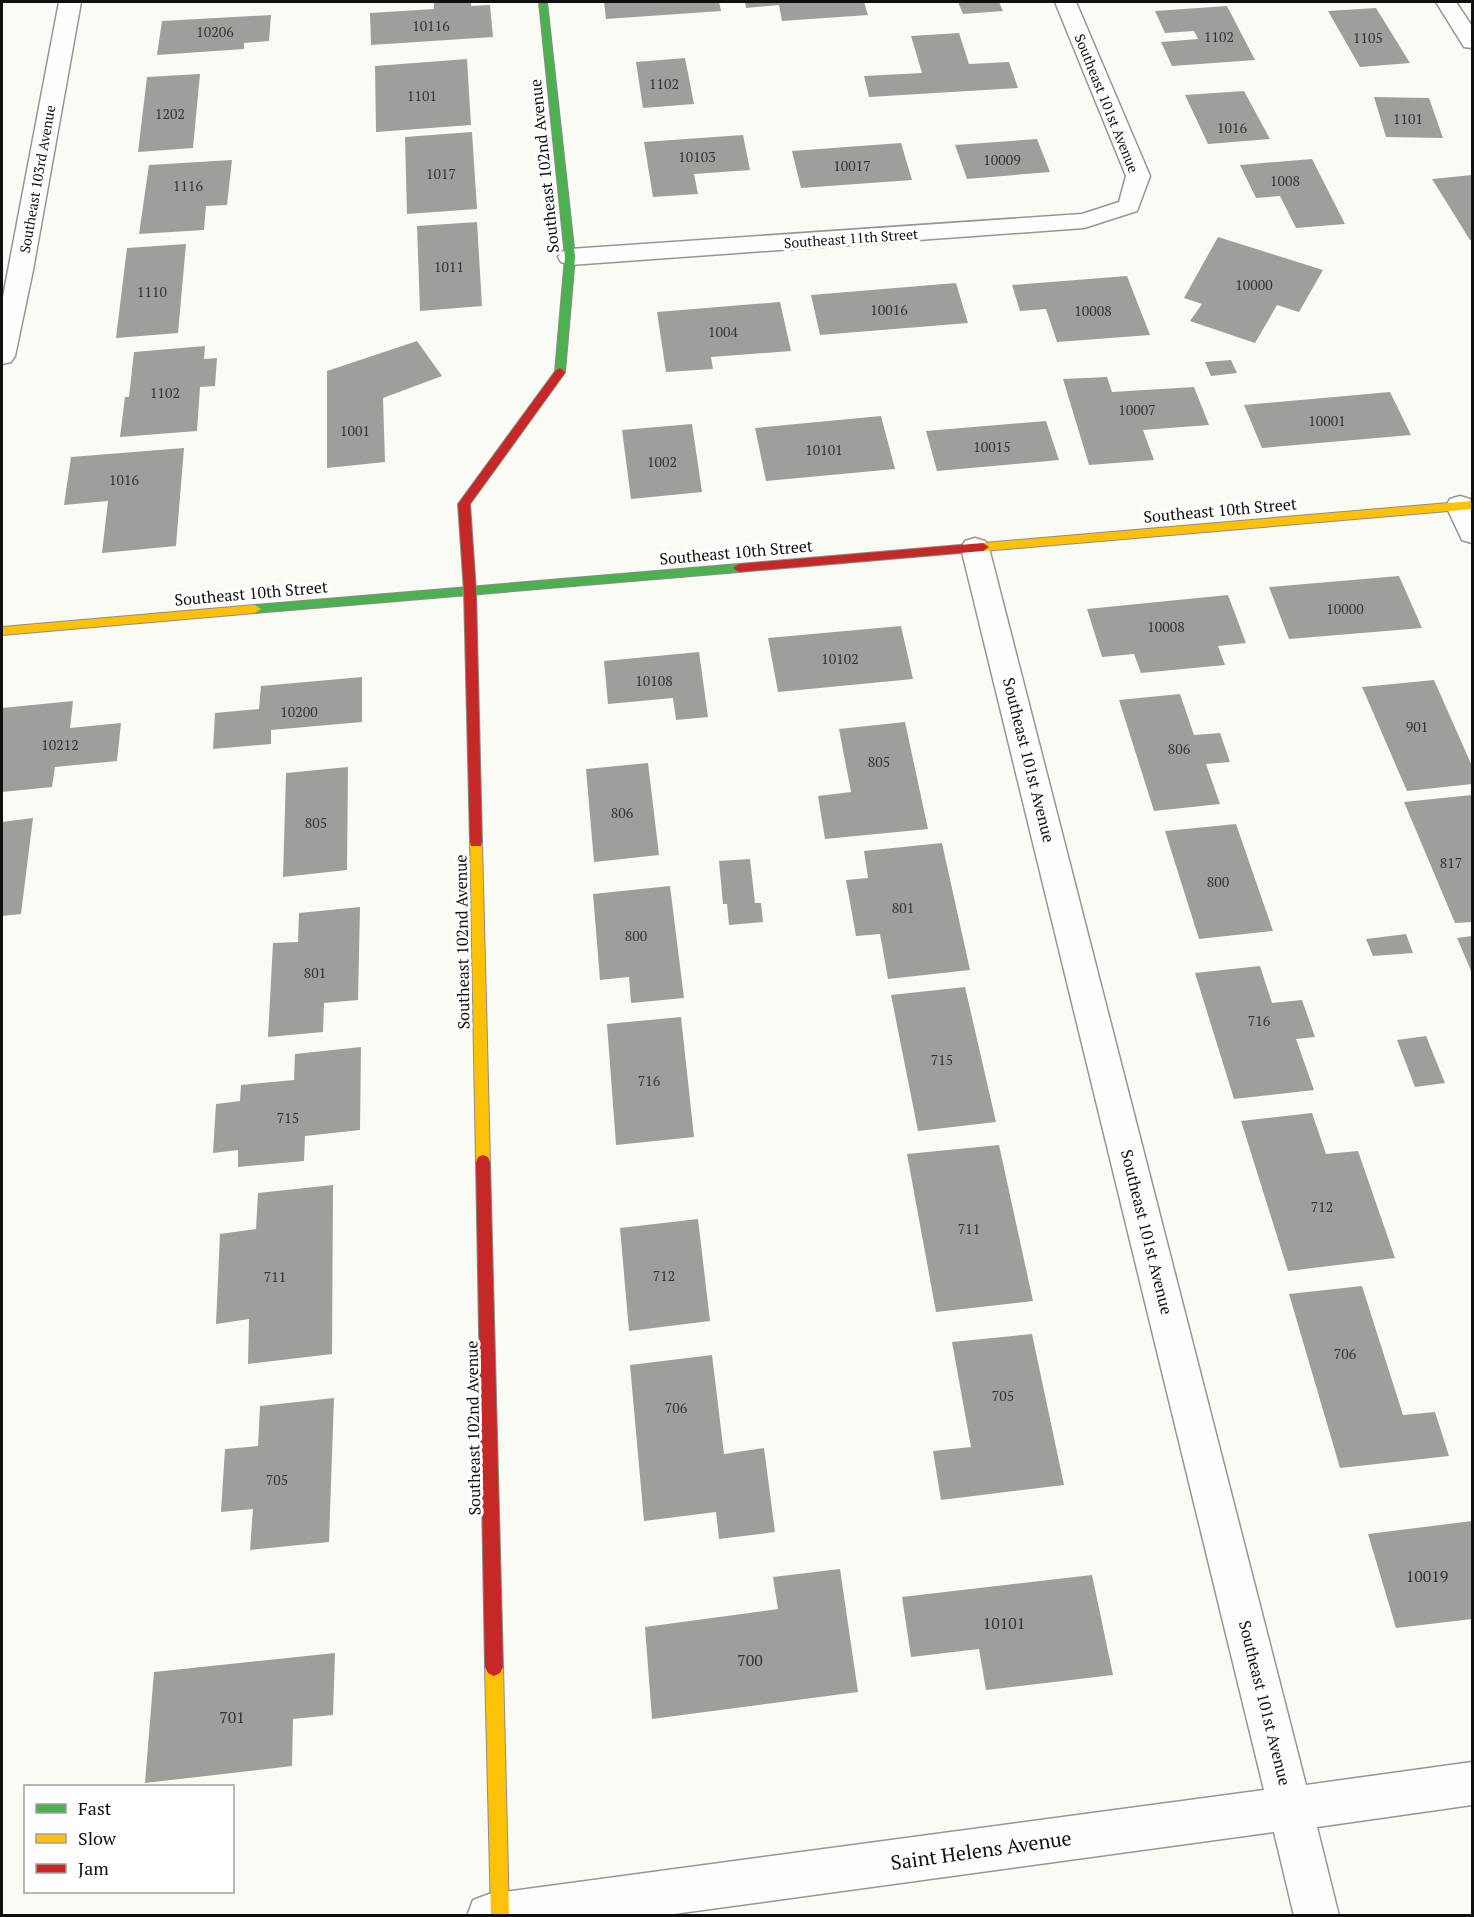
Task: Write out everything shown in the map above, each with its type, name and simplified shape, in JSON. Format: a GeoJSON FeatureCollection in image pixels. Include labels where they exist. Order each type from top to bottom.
{"type":"FeatureCollection","features":[{"type":"Feature","properties":{"kind":"street","name":"Southeast 103rd Avenue"},"geometry":{"type":"LineString","coordinates":[[2,356],[21,270],[70,2]]}},
{"type":"Feature","properties":{"kind":"street","name":"Southeast 102nd Avenue"},"geometry":{"type":"LineString","coordinates":[[496,1915],[470,591],[464,504],[505,451],[560,372],[570,257],[543,2]]}},
{"type":"Feature","properties":{"kind":"street","name":"Southeast 101st Avenue"},"geometry":{"type":"LineString","coordinates":[[1065,2],[1138,176],[1128,206]]}},
{"type":"Feature","properties":{"kind":"street"},"geometry":{"type":"LineString","coordinates":[[1446,2],[1473,42]]}},
{"type":"Feature","properties":{"kind":"street","name":"Southeast 11th Street"},"geometry":{"type":"LineString","coordinates":[[570,257],[1084,221],[1128,206]]}},
{"type":"Feature","properties":{"kind":"street"},"geometry":{"type":"LineString","coordinates":[[1466,506],[1473,533]]}},
{"type":"Feature","properties":{"kind":"street","name":"Southeast 10th Street"},"geometry":{"type":"LineString","coordinates":[[2,631],[1466,506]]}},
{"type":"Feature","properties":{"kind":"street","name":"Southeast 101st Avenue"},"geometry":{"type":"LineString","coordinates":[[975,548],[1317,1916]]}},
{"type":"Feature","properties":{"kind":"street","name":"Saint Helens Avenue"},"geometry":{"type":"LineString","coordinates":[[496,1915],[1473,1784]]}},
{"type":"Feature","properties":{"kind":"building"},"geometry":{"type":"Polygon","coordinates":[[[434,2],[471,2],[471,6],[490,5],[493,37],[371,45],[370,13],[434,9],[434,2]]]}},
{"type":"Feature","properties":{"kind":"building"},"geometry":{"type":"Polygon","coordinates":[[[604,2],[719,2],[721,11],[606,19],[604,2]]]}},
{"type":"Feature","properties":{"kind":"building"},"geometry":{"type":"Polygon","coordinates":[[[745,2],[864,2],[868,15],[782,21],[779,5],[746,8],[745,2]]]}},
{"type":"Feature","properties":{"kind":"building"},"geometry":{"type":"Polygon","coordinates":[[[958,2],[999,2],[1003,11],[963,14],[958,2]]]}},
{"type":"Feature","properties":{"kind":"building"},"geometry":{"type":"Polygon","coordinates":[[[1227,6],[1255,60],[1172,66],[1161,42],[1198,39],[1194,31],[1165,33],[1155,11],[1227,6]]]}},
{"type":"Feature","properties":{"kind":"building"},"geometry":{"type":"Polygon","coordinates":[[[1376,8],[1410,63],[1360,67],[1328,11],[1376,8]]]}},
{"type":"Feature","properties":{"kind":"building"},"geometry":{"type":"Polygon","coordinates":[[[271,15],[269,41],[244,43],[244,49],[157,55],[162,21],[271,15]]]}},
{"type":"Feature","properties":{"kind":"building"},"geometry":{"type":"Polygon","coordinates":[[[959,33],[969,64],[1009,62],[1018,88],[869,97],[864,76],[922,73],[911,36],[959,33]]]}},
{"type":"Feature","properties":{"kind":"building"},"geometry":{"type":"Polygon","coordinates":[[[685,58],[694,104],[643,108],[636,62],[685,58]]]}},
{"type":"Feature","properties":{"kind":"building"},"geometry":{"type":"Polygon","coordinates":[[[467,59],[471,125],[376,132],[375,66],[467,59]]]}},
{"type":"Feature","properties":{"kind":"building"},"geometry":{"type":"Polygon","coordinates":[[[200,74],[193,148],[138,152],[147,77],[200,74]]]}},
{"type":"Feature","properties":{"kind":"building"},"geometry":{"type":"Polygon","coordinates":[[[1244,91],[1270,139],[1208,144],[1185,95],[1244,91]]]}},
{"type":"Feature","properties":{"kind":"building"},"geometry":{"type":"Polygon","coordinates":[[[1374,97],[1429,98],[1443,138],[1386,137],[1374,97]]]}},
{"type":"Feature","properties":{"kind":"building"},"geometry":{"type":"Polygon","coordinates":[[[472,132],[477,209],[407,214],[405,137],[472,132]]]}},
{"type":"Feature","properties":{"kind":"building"},"geometry":{"type":"Polygon","coordinates":[[[743,135],[750,170],[694,174],[698,194],[653,197],[644,142],[743,135]]]}},
{"type":"Feature","properties":{"kind":"building"},"geometry":{"type":"Polygon","coordinates":[[[1037,139],[1050,172],[967,179],[955,145],[1037,139]]]}},
{"type":"Feature","properties":{"kind":"building"},"geometry":{"type":"Polygon","coordinates":[[[901,143],[912,180],[801,188],[792,151],[901,143]]]}},
{"type":"Feature","properties":{"kind":"building"},"geometry":{"type":"Polygon","coordinates":[[[1312,159],[1345,224],[1296,228],[1280,196],[1256,198],[1240,165],[1312,159]]]}},
{"type":"Feature","properties":{"kind":"building"},"geometry":{"type":"Polygon","coordinates":[[[232,160],[227,205],[206,206],[204,230],[139,234],[149,165],[232,160]]]}},
{"type":"Feature","properties":{"kind":"building"},"geometry":{"type":"Polygon","coordinates":[[[1472,175],[1472,240],[1470,240],[1432,179],[1472,175]]]}},
{"type":"Feature","properties":{"kind":"building"},"geometry":{"type":"Polygon","coordinates":[[[477,222],[482,306],[420,311],[417,226],[477,222]]]}},
{"type":"Feature","properties":{"kind":"building"},"geometry":{"type":"Polygon","coordinates":[[[1218,237],[1323,270],[1299,312],[1277,305],[1255,343],[1190,321],[1202,304],[1184,298],[1218,237]]]}},
{"type":"Feature","properties":{"kind":"building"},"geometry":{"type":"Polygon","coordinates":[[[186,244],[178,333],[116,338],[127,248],[186,244]]]}},
{"type":"Feature","properties":{"kind":"building"},"geometry":{"type":"Polygon","coordinates":[[[1127,276],[1150,335],[1057,342],[1046,309],[1020,311],[1012,285],[1127,276]]]}},
{"type":"Feature","properties":{"kind":"building"},"geometry":{"type":"Polygon","coordinates":[[[956,283],[968,323],[820,335],[811,295],[956,283]]]}},
{"type":"Feature","properties":{"kind":"building"},"geometry":{"type":"Polygon","coordinates":[[[780,302],[791,351],[711,357],[713,369],[666,372],[657,312],[780,302]]]}},
{"type":"Feature","properties":{"kind":"building"},"geometry":{"type":"Polygon","coordinates":[[[417,341],[442,376],[383,398],[385,462],[327,468],[327,371],[417,341]]]}},
{"type":"Feature","properties":{"kind":"building"},"geometry":{"type":"Polygon","coordinates":[[[205,346],[204,359],[217,358],[215,386],[200,387],[197,431],[120,437],[125,397],[129,397],[134,352],[205,346]]]}},
{"type":"Feature","properties":{"kind":"building"},"geometry":{"type":"Polygon","coordinates":[[[1231,360],[1237,373],[1211,376],[1205,362],[1231,360]]]}},
{"type":"Feature","properties":{"kind":"building"},"geometry":{"type":"Polygon","coordinates":[[[1107,377],[1112,392],[1194,387],[1209,425],[1143,430],[1154,460],[1089,465],[1063,379],[1107,377]]]}},
{"type":"Feature","properties":{"kind":"building"},"geometry":{"type":"Polygon","coordinates":[[[1390,392],[1411,435],[1262,448],[1244,405],[1390,392]]]}},
{"type":"Feature","properties":{"kind":"building"},"geometry":{"type":"Polygon","coordinates":[[[881,416],[895,469],[766,481],[755,428],[881,416]]]}},
{"type":"Feature","properties":{"kind":"building"},"geometry":{"type":"Polygon","coordinates":[[[1046,421],[1059,460],[937,471],[926,431],[1046,421]]]}},
{"type":"Feature","properties":{"kind":"building"},"geometry":{"type":"Polygon","coordinates":[[[692,424],[702,492],[631,499],[622,430],[692,424]]]}},
{"type":"Feature","properties":{"kind":"building"},"geometry":{"type":"Polygon","coordinates":[[[184,448],[176,546],[102,553],[108,501],[64,505],[71,457],[184,448]]]}},
{"type":"Feature","properties":{"kind":"building"},"geometry":{"type":"Polygon","coordinates":[[[1399,576],[1422,628],[1289,639],[1269,587],[1399,576]]]}},
{"type":"Feature","properties":{"kind":"building"},"geometry":{"type":"Polygon","coordinates":[[[1228,595],[1246,643],[1218,646],[1225,665],[1141,673],[1134,654],[1102,657],[1087,609],[1228,595]]]}},
{"type":"Feature","properties":{"kind":"building"},"geometry":{"type":"Polygon","coordinates":[[[901,626],[913,679],[778,692],[768,638],[901,626]]]}},
{"type":"Feature","properties":{"kind":"building"},"geometry":{"type":"Polygon","coordinates":[[[699,652],[708,717],[676,720],[673,698],[608,704],[604,661],[699,652]]]}},
{"type":"Feature","properties":{"kind":"building"},"geometry":{"type":"Polygon","coordinates":[[[362,677],[362,722],[271,730],[271,744],[213,749],[215,713],[259,709],[261,686],[362,677]]]}},
{"type":"Feature","properties":{"kind":"building"},"geometry":{"type":"Polygon","coordinates":[[[1434,680],[1472,766],[1472,784],[1407,791],[1362,687],[1434,680]]]}},
{"type":"Feature","properties":{"kind":"building"},"geometry":{"type":"Polygon","coordinates":[[[1180,694],[1194,735],[1220,733],[1230,762],[1206,764],[1220,804],[1154,811],[1119,700],[1180,694]]]}},
{"type":"Feature","properties":{"kind":"building"},"geometry":{"type":"Polygon","coordinates":[[[73,701],[70,728],[121,723],[117,761],[55,767],[52,787],[2,792],[2,708],[73,701]]]}},
{"type":"Feature","properties":{"kind":"building"},"geometry":{"type":"Polygon","coordinates":[[[905,722],[928,829],[825,839],[818,796],[851,792],[839,729],[905,722]]]}},
{"type":"Feature","properties":{"kind":"building"},"geometry":{"type":"Polygon","coordinates":[[[648,763],[659,855],[594,862],[586,769],[648,763]]]}},
{"type":"Feature","properties":{"kind":"building"},"geometry":{"type":"Polygon","coordinates":[[[348,767],[347,870],[283,877],[286,773],[348,767]]]}},
{"type":"Feature","properties":{"kind":"building"},"geometry":{"type":"Polygon","coordinates":[[[1472,795],[1472,922],[1455,923],[1404,802],[1472,795]]]}},
{"type":"Feature","properties":{"kind":"building"},"geometry":{"type":"Polygon","coordinates":[[[33,818],[21,914],[2,916],[2,822],[33,818]]]}},
{"type":"Feature","properties":{"kind":"building"},"geometry":{"type":"Polygon","coordinates":[[[1236,824],[1273,931],[1199,939],[1165,831],[1236,824]]]}},
{"type":"Feature","properties":{"kind":"building"},"geometry":{"type":"Polygon","coordinates":[[[942,843],[970,970],[888,979],[880,934],[856,936],[846,880],[868,878],[864,851],[942,843]]]}},
{"type":"Feature","properties":{"kind":"building"},"geometry":{"type":"Polygon","coordinates":[[[750,859],[755,903],[761,903],[763,922],[729,925],[727,904],[723,904],[719,861],[750,859]]]}},
{"type":"Feature","properties":{"kind":"building"},"geometry":{"type":"Polygon","coordinates":[[[670,886],[684,998],[631,1003],[629,977],[600,980],[593,894],[670,886]]]}},
{"type":"Feature","properties":{"kind":"building"},"geometry":{"type":"Polygon","coordinates":[[[360,907],[358,1000],[324,1003],[323,1032],[268,1037],[273,943],[298,942],[299,913],[360,907]]]}},
{"type":"Feature","properties":{"kind":"building"},"geometry":{"type":"Polygon","coordinates":[[[1406,934],[1413,953],[1373,956],[1366,939],[1406,934]]]}},
{"type":"Feature","properties":{"kind":"building"},"geometry":{"type":"Polygon","coordinates":[[[1472,936],[1472,973],[1457,938],[1472,936]]]}},
{"type":"Feature","properties":{"kind":"building"},"geometry":{"type":"Polygon","coordinates":[[[1260,966],[1272,1003],[1302,1000],[1315,1037],[1296,1039],[1314,1090],[1234,1099],[1195,973],[1260,966]]]}},
{"type":"Feature","properties":{"kind":"building"},"geometry":{"type":"Polygon","coordinates":[[[965,987],[996,1122],[918,1131],[891,995],[965,987]]]}},
{"type":"Feature","properties":{"kind":"building"},"geometry":{"type":"Polygon","coordinates":[[[681,1017],[694,1137],[616,1145],[607,1024],[681,1017]]]}},
{"type":"Feature","properties":{"kind":"building"},"geometry":{"type":"Polygon","coordinates":[[[1426,1036],[1445,1083],[1415,1087],[1397,1040],[1426,1036]]]}},
{"type":"Feature","properties":{"kind":"building"},"geometry":{"type":"Polygon","coordinates":[[[361,1047],[360,1130],[305,1136],[304,1161],[238,1167],[238,1150],[213,1153],[216,1104],[240,1101],[241,1085],[294,1080],[295,1054],[361,1047]]]}},
{"type":"Feature","properties":{"kind":"building"},"geometry":{"type":"Polygon","coordinates":[[[1312,1113],[1326,1154],[1358,1151],[1395,1258],[1288,1271],[1241,1121],[1312,1113]]]}},
{"type":"Feature","properties":{"kind":"building"},"geometry":{"type":"Polygon","coordinates":[[[999,1145],[1033,1301],[936,1312],[907,1154],[999,1145]]]}},
{"type":"Feature","properties":{"kind":"building"},"geometry":{"type":"Polygon","coordinates":[[[333,1185],[332,1354],[248,1364],[249,1319],[216,1324],[220,1234],[256,1229],[258,1193],[333,1185]]]}},
{"type":"Feature","properties":{"kind":"building"},"geometry":{"type":"Polygon","coordinates":[[[698,1219],[710,1321],[629,1331],[620,1228],[698,1219]]]}},
{"type":"Feature","properties":{"kind":"building"},"geometry":{"type":"Polygon","coordinates":[[[1362,1286],[1403,1415],[1435,1412],[1449,1456],[1340,1468],[1289,1294],[1362,1286]]]}},
{"type":"Feature","properties":{"kind":"building"},"geometry":{"type":"Polygon","coordinates":[[[1032,1334],[1064,1485],[941,1500],[933,1451],[971,1447],[952,1342],[1032,1334]]]}},
{"type":"Feature","properties":{"kind":"building"},"geometry":{"type":"Polygon","coordinates":[[[712,1355],[724,1454],[764,1448],[775,1532],[719,1539],[716,1512],[644,1521],[630,1365],[712,1355]]]}},
{"type":"Feature","properties":{"kind":"building"},"geometry":{"type":"Polygon","coordinates":[[[334,1398],[329,1542],[250,1550],[253,1509],[221,1512],[225,1449],[258,1446],[260,1406],[334,1398]]]}},
{"type":"Feature","properties":{"kind":"building"},"geometry":{"type":"Polygon","coordinates":[[[1472,1521],[1472,1619],[1396,1628],[1368,1534],[1472,1521]]]}},
{"type":"Feature","properties":{"kind":"building"},"geometry":{"type":"Polygon","coordinates":[[[840,1569],[858,1692],[652,1719],[645,1627],[778,1609],[773,1577],[840,1569]]]}},
{"type":"Feature","properties":{"kind":"building"},"geometry":{"type":"Polygon","coordinates":[[[1092,1575],[1113,1675],[986,1690],[979,1649],[911,1657],[902,1597],[1092,1575]]]}},
{"type":"Feature","properties":{"kind":"building"},"geometry":{"type":"Polygon","coordinates":[[[335,1653],[333,1715],[293,1719],[292,1766],[145,1783],[154,1672],[335,1653]]]}},
{"type":"Feature","properties":{"kind":"traffic: fast"},"geometry":{"type":"LineString","coordinates":[[543,2],[570,257],[560,372]]}},
{"type":"Feature","properties":{"kind":"traffic: fast"},"geometry":{"type":"LineString","coordinates":[[255,609],[739,568]]}},
{"type":"Feature","properties":{"kind":"traffic: slow"},"geometry":{"type":"LineString","coordinates":[[983,547],[1472,505]]}},
{"type":"Feature","properties":{"kind":"traffic: slow"},"geometry":{"type":"LineString","coordinates":[[2,631],[255,609]]}},
{"type":"Feature","properties":{"kind":"traffic: slow"},"geometry":{"type":"LineString","coordinates":[[476,842],[483,1162]]}},
{"type":"Feature","properties":{"kind":"traffic: slow"},"geometry":{"type":"LineString","coordinates":[[494,1667],[500,1916]]}},
{"type":"Feature","properties":{"kind":"traffic: jam"},"geometry":{"type":"LineString","coordinates":[[476,842],[470,591],[464,504],[560,372]]}},
{"type":"Feature","properties":{"kind":"traffic: jam"},"geometry":{"type":"LineString","coordinates":[[739,568],[983,547]]}},
{"type":"Feature","properties":{"kind":"traffic: jam"},"geometry":{"type":"LineString","coordinates":[[483,1162],[494,1667]]}}]}
